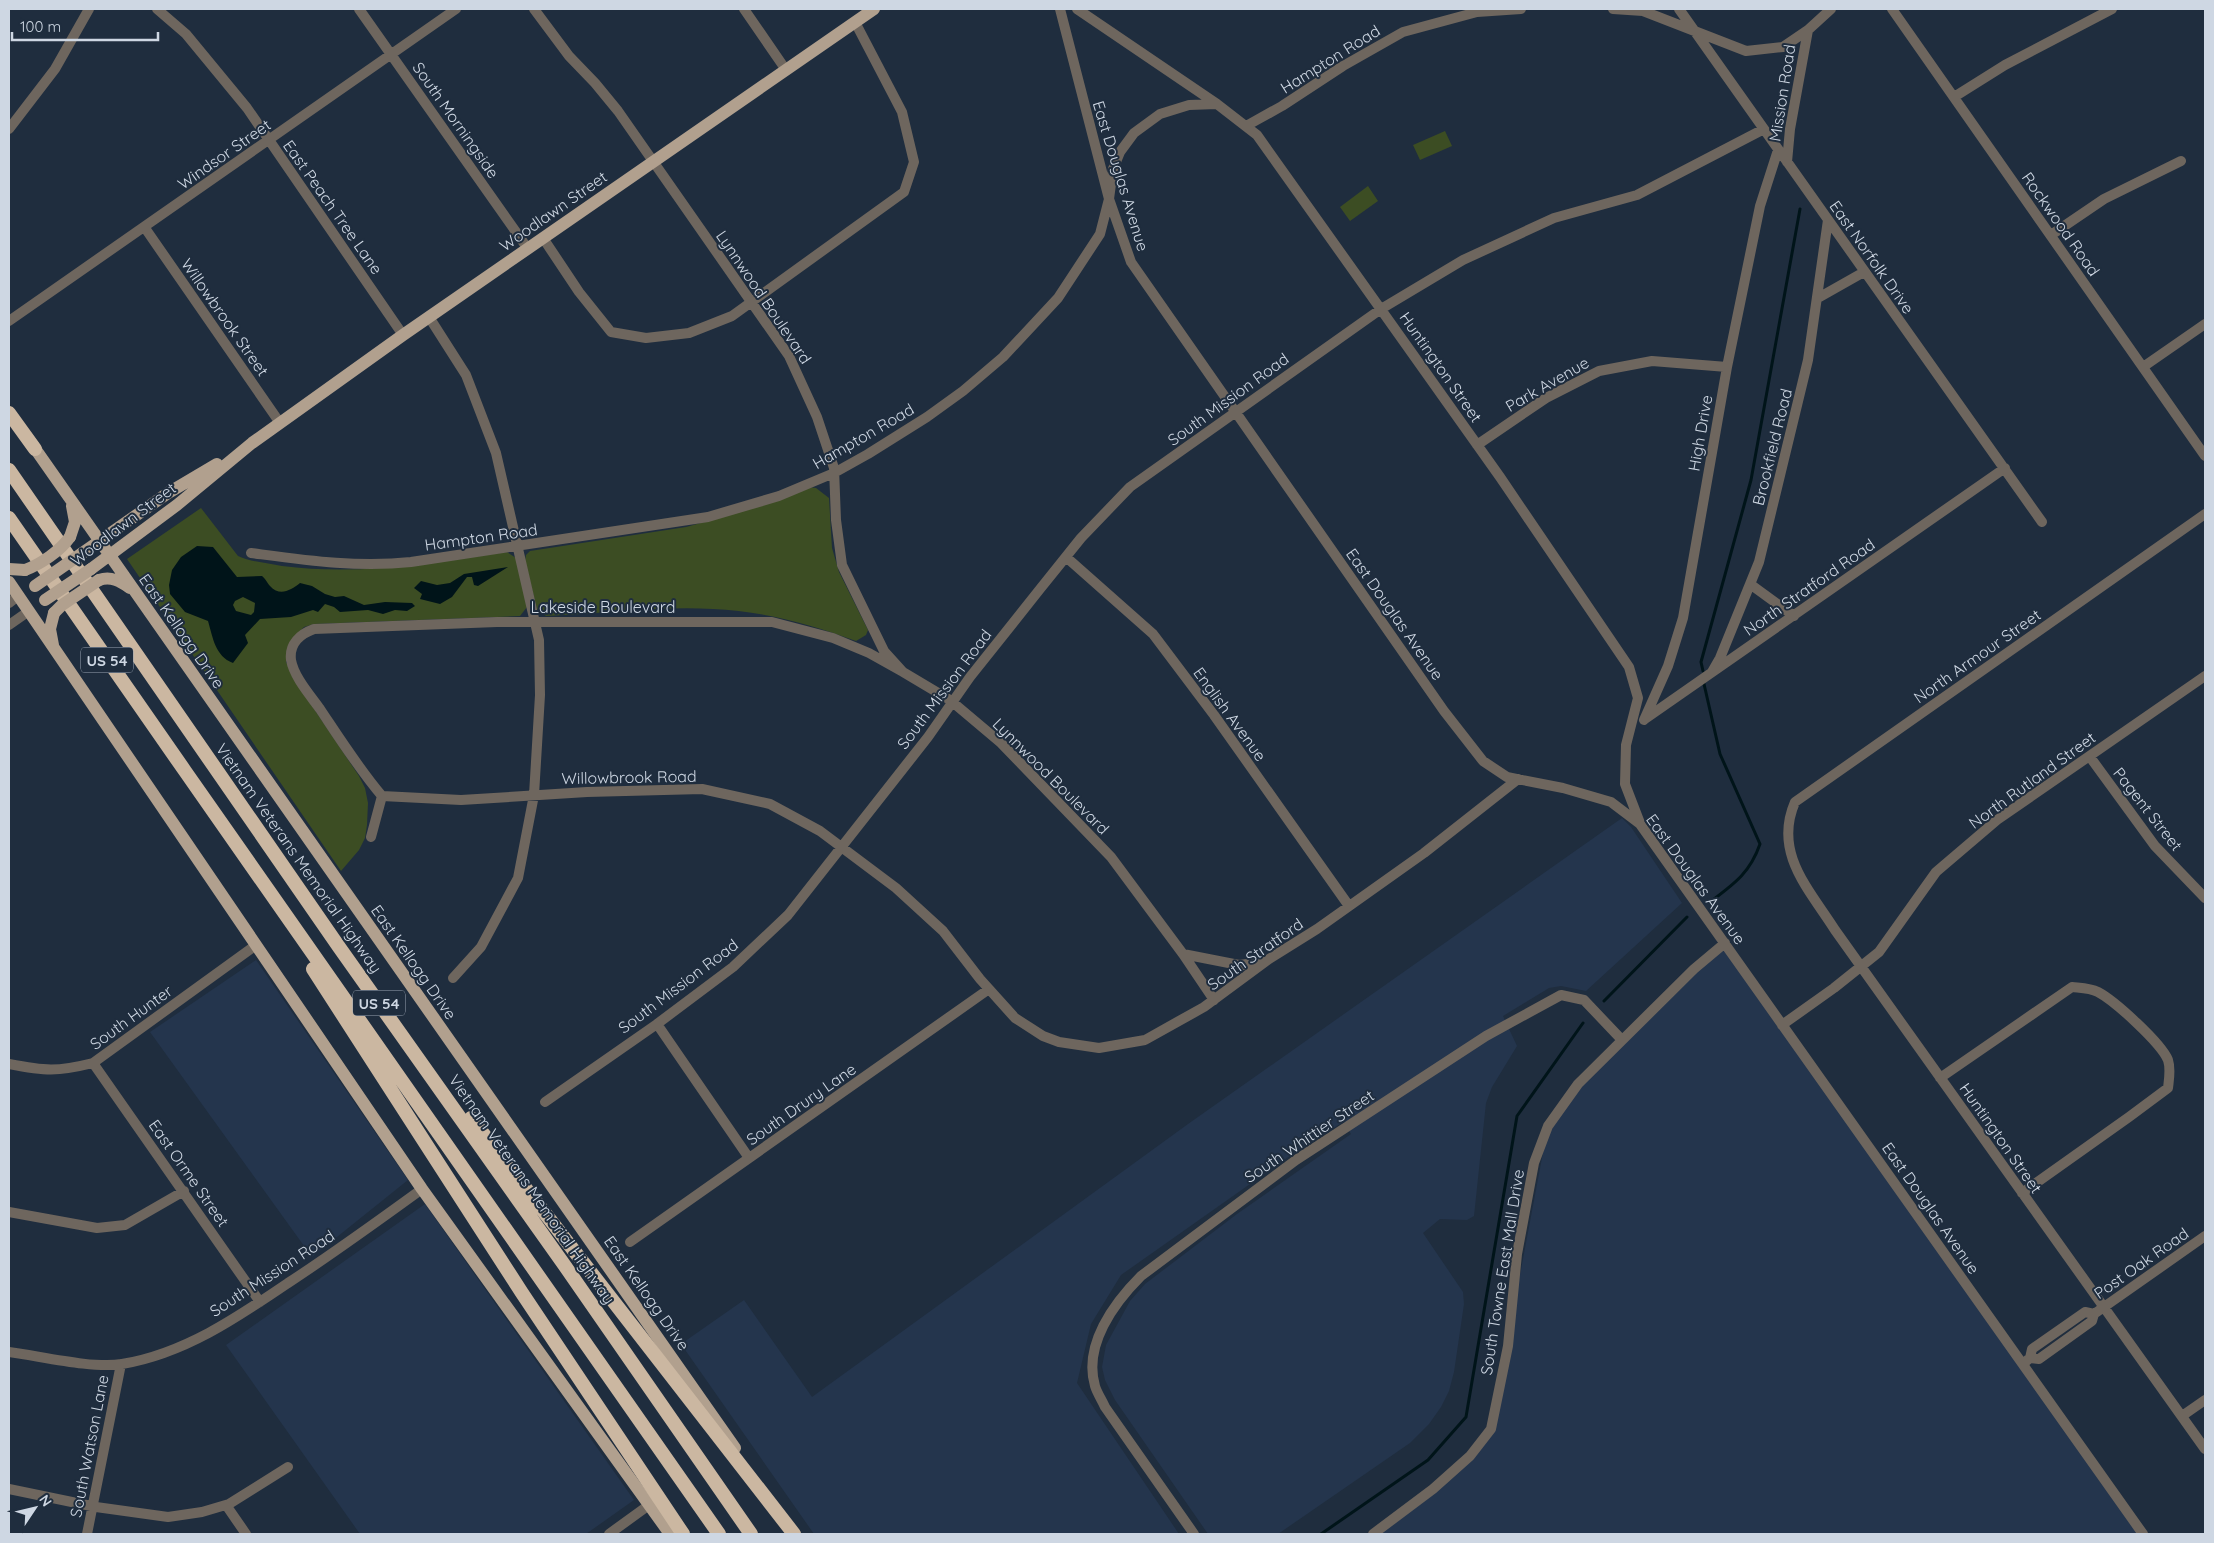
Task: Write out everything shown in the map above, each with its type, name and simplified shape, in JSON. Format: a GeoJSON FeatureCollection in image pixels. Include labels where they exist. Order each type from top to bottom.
{"type":"FeatureCollection","features":[{"type":"Feature","properties":{"kind":"highway"},"geometry":{"type":"LineString","coordinates":[[9,413],[34,449]]}},
{"type":"Feature","properties":{"kind":"highway","name":"Vietnam Veterans Memorial Highway"},"geometry":{"type":"LineString","coordinates":[[9,470],[339,947],[566,1266],[751,1534]]}},
{"type":"Feature","properties":{"kind":"highway","name":"US 54"},"geometry":{"type":"LineString","coordinates":[[9,518],[206,803],[532,1264],[719,1534]]}},
{"type":"Feature","properties":{"kind":"highway"},"geometry":{"type":"LineString","coordinates":[[206,803],[522,1293],[683,1534]]}},
{"type":"Feature","properties":{"kind":"highway"},"geometry":{"type":"LineString","coordinates":[[339,947],[794,1534]]}},
{"type":"Feature","properties":{"kind":"main road","name":"Woodlawn Street"},"geometry":{"type":"LineString","coordinates":[[29,611],[110,556],[177,505],[252,443],[403,335],[874,9]]}},
{"type":"Feature","properties":{"kind":"main road","name":"East Kellogg Drive"},"geometry":{"type":"LineString","coordinates":[[9,408],[34,449],[652,1328],[794,1534]]}},
{"type":"Feature","properties":{"kind":"main road","name":"Woodlawn Street"},"geometry":{"type":"LineString","coordinates":[[14,600],[168,493],[252,443]]}},
{"type":"Feature","properties":{"kind":"main road"},"geometry":{"type":"LineString","coordinates":[[9,569],[26,570],[64,545],[70,537],[75,522],[70,500]]}},
{"type":"Feature","properties":{"kind":"main road"},"geometry":{"type":"LineString","coordinates":[[54,648],[50,629],[54,613],[62,604],[105,578],[117,580],[132,589]]}},
{"type":"Feature","properties":{"kind":"main road"},"geometry":{"type":"LineString","coordinates":[[9,582],[14,600],[29,611],[422,1189],[670,1534]]}},
{"type":"Feature","properties":{"kind":"street"},"geometry":{"type":"LineString","coordinates":[[9,129],[55,69],[89,9]]}},
{"type":"Feature","properties":{"kind":"street","name":"East Peach Tree Lane"},"geometry":{"type":"LineString","coordinates":[[158,9],[186,34],[247,108],[403,335]]}},
{"type":"Feature","properties":{"kind":"street","name":"South Morningside"},"geometry":{"type":"LineString","coordinates":[[359,9],[528,249]]}},
{"type":"Feature","properties":{"kind":"street","name":"Windsor Street"},"geometry":{"type":"LineString","coordinates":[[9,321],[145,228],[456,9]]}},
{"type":"Feature","properties":{"kind":"street","name":"Lynnwood Boulevard"},"geometry":{"type":"LineString","coordinates":[[534,9],[569,56],[595,83],[618,112],[789,356],[817,416],[834,473],[836,520],[842,565],[884,651],[903,672],[952,702],[1001,743],[1111,857],[1183,954],[1214,1000]]}},
{"type":"Feature","properties":{"kind":"street"},"geometry":{"type":"LineString","coordinates":[[744,9],[786,70]]}},
{"type":"Feature","properties":{"kind":"street","name":"East Douglas Avenue"},"geometry":{"type":"LineString","coordinates":[[1060,9],[1109,199],[1131,262],[1444,710],[1484,761],[1507,777],[1563,788],[1611,802],[1640,824],[2026,1361],[2143,1534]]}},
{"type":"Feature","properties":{"kind":"street","name":"Huntington Street"},"geometry":{"type":"LineString","coordinates":[[1077,9],[1217,104],[1257,135],[1477,444],[1629,667],[1638,698],[1626,745],[1625,784],[1640,824]]}},
{"type":"Feature","properties":{"kind":"street","name":"Hampton Road"},"geometry":{"type":"LineString","coordinates":[[1246,126],[1282,106],[1343,66],[1403,32],[1477,12],[1521,9]]}},
{"type":"Feature","properties":{"kind":"street"},"geometry":{"type":"LineString","coordinates":[[1613,9],[1640,10],[1746,51],[1783,48],[1808,30],[1831,9]]}},
{"type":"Feature","properties":{"kind":"street","name":"East Norfolk Drive"},"geometry":{"type":"LineString","coordinates":[[1679,9],[2042,522]]}},
{"type":"Feature","properties":{"kind":"street","name":"Rockwood Road"},"geometry":{"type":"LineString","coordinates":[[1892,9],[2205,456]]}},
{"type":"Feature","properties":{"kind":"street"},"geometry":{"type":"LineString","coordinates":[[1954,97],[2005,65],[2112,9]]}},
{"type":"Feature","properties":{"kind":"street"},"geometry":{"type":"LineString","coordinates":[[543,238],[579,292],[611,332],[646,338],[689,333],[732,316],[904,192],[914,162],[902,112],[855,22]]}},
{"type":"Feature","properties":{"kind":"street","name":"Mission Road"},"geometry":{"type":"LineString","coordinates":[[1787,162],[1790,129],[1808,30]]}},
{"type":"Feature","properties":{"kind":"street","name":"Hampton Road"},"geometry":{"type":"LineString","coordinates":[[251,552],[322,563],[384,565],[517,548],[708,517],[779,496],[834,473],[928,417],[963,391],[1004,357],[1058,298],[1100,234],[1109,199],[1113,169],[1120,152],[1134,133],[1160,114],[1189,105],[1217,104]]}},
{"type":"Feature","properties":{"kind":"street","name":"South Mission Road"},"geometry":{"type":"LineString","coordinates":[[545,1102],[657,1024],[734,967],[788,915],[1066,557],[1130,487],[1381,310],[1462,260],[1554,218],[1638,195],[1764,129]]}},
{"type":"Feature","properties":{"kind":"street","name":"High Drive"},"geometry":{"type":"LineString","coordinates":[[1644,720],[1668,666],[1683,618],[1727,368],[1760,206],[1778,150]]}},
{"type":"Feature","properties":{"kind":"street"},"geometry":{"type":"LineString","coordinates":[[2051,235],[2104,199],[2181,161]]}},
{"type":"Feature","properties":{"kind":"street","name":"Brookfield Road"},"geometry":{"type":"LineString","coordinates":[[1712,672],[1720,658],[1759,562],[1808,360],[1828,220]]}},
{"type":"Feature","properties":{"kind":"street","name":"Willowbrook Street"},"geometry":{"type":"LineString","coordinates":[[145,228],[280,423]]}},
{"type":"Feature","properties":{"kind":"street"},"geometry":{"type":"LineString","coordinates":[[1818,298],[1864,272]]}},
{"type":"Feature","properties":{"kind":"street"},"geometry":{"type":"LineString","coordinates":[[429,317],[466,375],[496,453],[539,640],[540,694],[534,795],[518,878],[482,948],[453,978]]}},
{"type":"Feature","properties":{"kind":"street"},"geometry":{"type":"LineString","coordinates":[[2143,367],[2205,324]]}},
{"type":"Feature","properties":{"kind":"street","name":"Park Avenue"},"geometry":{"type":"LineString","coordinates":[[1477,444],[1546,398],[1599,371],[1652,362],[1727,368]]}},
{"type":"Feature","properties":{"kind":"street","name":"North Stratford Road"},"geometry":{"type":"LineString","coordinates":[[1630,729],[2005,468]]}},
{"type":"Feature","properties":{"kind":"street","name":"North Armour Street"},"geometry":{"type":"LineString","coordinates":[[1787,836],[1788,818],[1794,802],[2205,514]]}},
{"type":"Feature","properties":{"kind":"street","name":"English Avenue"},"geometry":{"type":"LineString","coordinates":[[1066,557],[1153,634],[1214,714],[1349,906]]}},
{"type":"Feature","properties":{"kind":"street"},"geometry":{"type":"LineString","coordinates":[[1750,584],[1794,616]]}},
{"type":"Feature","properties":{"kind":"street","name":"Woodlawn Street"},"geometry":{"type":"LineString","coordinates":[[9,625],[29,611]]}},
{"type":"Feature","properties":{"kind":"street","name":"Lakeside Boulevard"},"geometry":{"type":"LineString","coordinates":[[382,796],[364,775],[300,681],[291,661],[291,651],[296,640],[304,632],[314,629],[487,622],[772,622],[833,638],[869,653],[903,672]]}},
{"type":"Feature","properties":{"kind":"street","name":"North Rutland Street"},"geometry":{"type":"LineString","coordinates":[[1782,1024],[1834,988],[1879,952],[1936,872],[1997,820],[2204,679]]}},
{"type":"Feature","properties":{"kind":"street","name":"Pagent Street"},"geometry":{"type":"LineString","coordinates":[[2090,757],[2155,846],[2205,898]]}},
{"type":"Feature","properties":{"kind":"street","name":"South Stratford"},"geometry":{"type":"LineString","coordinates":[[989,989],[1015,1018],[1043,1036],[1059,1042],[1099,1048],[1145,1040],[1214,1000],[1269,959],[1349,906],[1424,853],[1518,779]]}},
{"type":"Feature","properties":{"kind":"street","name":"Willowbrook Road"},"geometry":{"type":"LineString","coordinates":[[382,796],[461,800],[587,792],[702,789],[770,804],[820,831],[896,888],[943,931],[989,989]]}},
{"type":"Feature","properties":{"kind":"street"},"geometry":{"type":"LineString","coordinates":[[371,837],[382,796]]}},
{"type":"Feature","properties":{"kind":"street","name":"Huntington Street"},"geometry":{"type":"LineString","coordinates":[[1787,836],[1792,863],[1861,967],[2205,1449]]}},
{"type":"Feature","properties":{"kind":"street","name":"South Towne East Mall Drive"},"geometry":{"type":"LineString","coordinates":[[1373,1534],[1433,1490],[1470,1456],[1491,1429],[1508,1346],[1517,1254],[1534,1162],[1548,1126],[1578,1084],[1694,969],[1725,943]]}},
{"type":"Feature","properties":{"kind":"street","name":"South Hunter"},"geometry":{"type":"LineString","coordinates":[[9,1064],[46,1071],[67,1069],[93,1063],[256,945]]}},
{"type":"Feature","properties":{"kind":"street"},"geometry":{"type":"LineString","coordinates":[[1183,954],[1239,965],[1259,964],[1269,959]]}},
{"type":"Feature","properties":{"kind":"street"},"geometry":{"type":"LineString","coordinates":[[1940,1078],[2072,987],[2086,988],[2098,992],[2152,1039],[2168,1060],[2170,1072],[2168,1088],[2022,1193]]}},
{"type":"Feature","properties":{"kind":"street","name":"South Drury Lane"},"geometry":{"type":"LineString","coordinates":[[630,1242],[989,989]]}},
{"type":"Feature","properties":{"kind":"street","name":"South Whittier Street"},"geometry":{"type":"LineString","coordinates":[[1194,1534],[1105,1407],[1095,1387],[1093,1378],[1094,1348],[1112,1310],[1130,1287],[1141,1276],[1296,1160],[1486,1036],[1561,995],[1584,1000],[1622,1040]]}},
{"type":"Feature","properties":{"kind":"street"},"geometry":{"type":"LineString","coordinates":[[657,1024],[749,1158]]}},
{"type":"Feature","properties":{"kind":"street","name":"East Orme Street"},"geometry":{"type":"LineString","coordinates":[[93,1063],[260,1302]]}},
{"type":"Feature","properties":{"kind":"street","name":"South Mission Road"},"geometry":{"type":"LineString","coordinates":[[9,1352],[95,1364],[120,1364],[169,1352],[239,1316],[342,1247],[422,1189]]}},
{"type":"Feature","properties":{"kind":"street"},"geometry":{"type":"LineString","coordinates":[[9,1212],[97,1228],[125,1225],[184,1192]]}},
{"type":"Feature","properties":{"kind":"street","name":"Post Oak Road"},"geometry":{"type":"LineString","coordinates":[[2026,1361],[2039,1359],[2092,1321],[2094,1314],[2103,1307],[2205,1236]]}},
{"type":"Feature","properties":{"kind":"street","name":"South Watson Lane"},"geometry":{"type":"LineString","coordinates":[[87,1534],[120,1364]]}},
{"type":"Feature","properties":{"kind":"street"},"geometry":{"type":"LineString","coordinates":[[2182,1416],[2205,1400]]}},
{"type":"Feature","properties":{"kind":"street"},"geometry":{"type":"LineString","coordinates":[[9,1489],[92,1506],[168,1517],[202,1512],[226,1505],[288,1467]]}},
{"type":"Feature","properties":{"kind":"street"},"geometry":{"type":"LineString","coordinates":[[226,1505],[246,1534]]}},
{"type":"Feature","properties":{"kind":"street"},"geometry":{"type":"LineString","coordinates":[[609,1534],[649,1505]]}},
{"type":"Feature","properties":{"kind":"shaded area"},"geometry":{"type":"Polygon","coordinates":[[[197,546],[213,547],[237,577],[262,576],[270,586],[278,591],[289,590],[300,583],[312,586],[325,594],[335,597],[344,596],[364,605],[385,602],[412,603],[415,606],[407,611],[395,610],[383,614],[368,610],[340,612],[334,607],[325,604],[318,612],[313,610],[291,617],[260,619],[245,635],[248,643],[233,663],[218,651],[208,621],[185,612],[170,594],[169,585],[172,570],[181,557],[197,546]],[[243,597],[235,601],[233,605],[236,611],[251,615],[254,612],[255,603],[243,597]]]}},
{"type":"Feature","properties":{"kind":"shaded area"},"geometry":{"type":"Polygon","coordinates":[[[508,567],[478,586],[474,585],[472,577],[467,577],[452,597],[440,604],[420,599],[422,594],[414,588],[421,581],[437,585],[450,583],[464,574],[508,567]]]}},
{"type":"Feature","properties":{"kind":"shaded area"},"geometry":{"type":"Polygon","coordinates":[[[1622,818],[1631,827],[1682,903],[1586,991],[1561,986],[1549,988],[1503,1016],[1517,1046],[1492,1087],[1486,1103],[1474,1216],[1467,1220],[1440,1219],[1423,1233],[1463,1292],[1464,1304],[1454,1372],[1449,1391],[1429,1424],[1410,1443],[1278,1534],[1208,1534],[1115,1400],[1105,1380],[1102,1367],[1106,1345],[1130,1301],[1145,1284],[1237,1214],[1351,1134],[1343,1122],[1291,1155],[1121,1275],[1091,1324],[1077,1383],[1179,1534],[814,1534],[681,1344],[744,1300],[812,1397],[1188,1124],[1622,818]]]}},
{"type":"Feature","properties":{"kind":"shaded area"},"geometry":{"type":"Polygon","coordinates":[[[1725,943],[2143,1534],[1371,1534],[1433,1489],[1491,1429],[1548,1126],[1622,1040],[1725,943]]]}},
{"type":"Feature","properties":{"kind":"shaded area"},"geometry":{"type":"Polygon","coordinates":[[[256,960],[408,1180],[312,1257],[150,1032],[256,960]]]}},
{"type":"Feature","properties":{"kind":"shaded area"},"geometry":{"type":"Polygon","coordinates":[[[425,1204],[634,1500],[586,1534],[360,1534],[226,1345],[425,1204]]]}},
{"type":"Feature","properties":{"kind":"green space"},"geometry":{"type":"Polygon","coordinates":[[[1445,131],[1452,146],[1420,160],[1413,145],[1445,131]]]}},
{"type":"Feature","properties":{"kind":"green space"},"geometry":{"type":"Polygon","coordinates":[[[1368,186],[1378,201],[1350,221],[1340,207],[1368,186]]]}},
{"type":"Feature","properties":{"kind":"green space"},"geometry":{"type":"Polygon","coordinates":[[[808,487],[816,488],[829,498],[832,548],[839,572],[868,630],[866,635],[856,641],[786,619],[731,610],[692,608],[650,609],[546,616],[537,609],[525,561],[526,555],[530,551],[686,527],[730,515],[808,487]]]}},
{"type":"Feature","properties":{"kind":"green space"},"geometry":{"type":"Polygon","coordinates":[[[201,508],[238,556],[282,566],[310,569],[367,569],[423,564],[507,552],[516,558],[527,607],[520,616],[314,624],[304,627],[297,634],[287,651],[286,662],[298,685],[359,776],[365,788],[368,803],[365,838],[359,850],[341,871],[127,559],[201,508]]]}},
{"type":"Feature","properties":{"kind":"waterway"},"geometry":{"type":"LineString","coordinates":[[1703,671],[1701,662],[1751,480],[1800,209]]}},
{"type":"Feature","properties":{"kind":"waterway"},"geometry":{"type":"LineString","coordinates":[[1704,684],[1720,754],[1760,844],[1751,863],[1740,877],[1710,902]]}},
{"type":"Feature","properties":{"kind":"waterway"},"geometry":{"type":"LineString","coordinates":[[1604,1001],[1687,917]]}},
{"type":"Feature","properties":{"kind":"waterway"},"geometry":{"type":"LineString","coordinates":[[1321,1534],[1428,1460],[1466,1417],[1517,1116],[1583,1023]]}}]}
